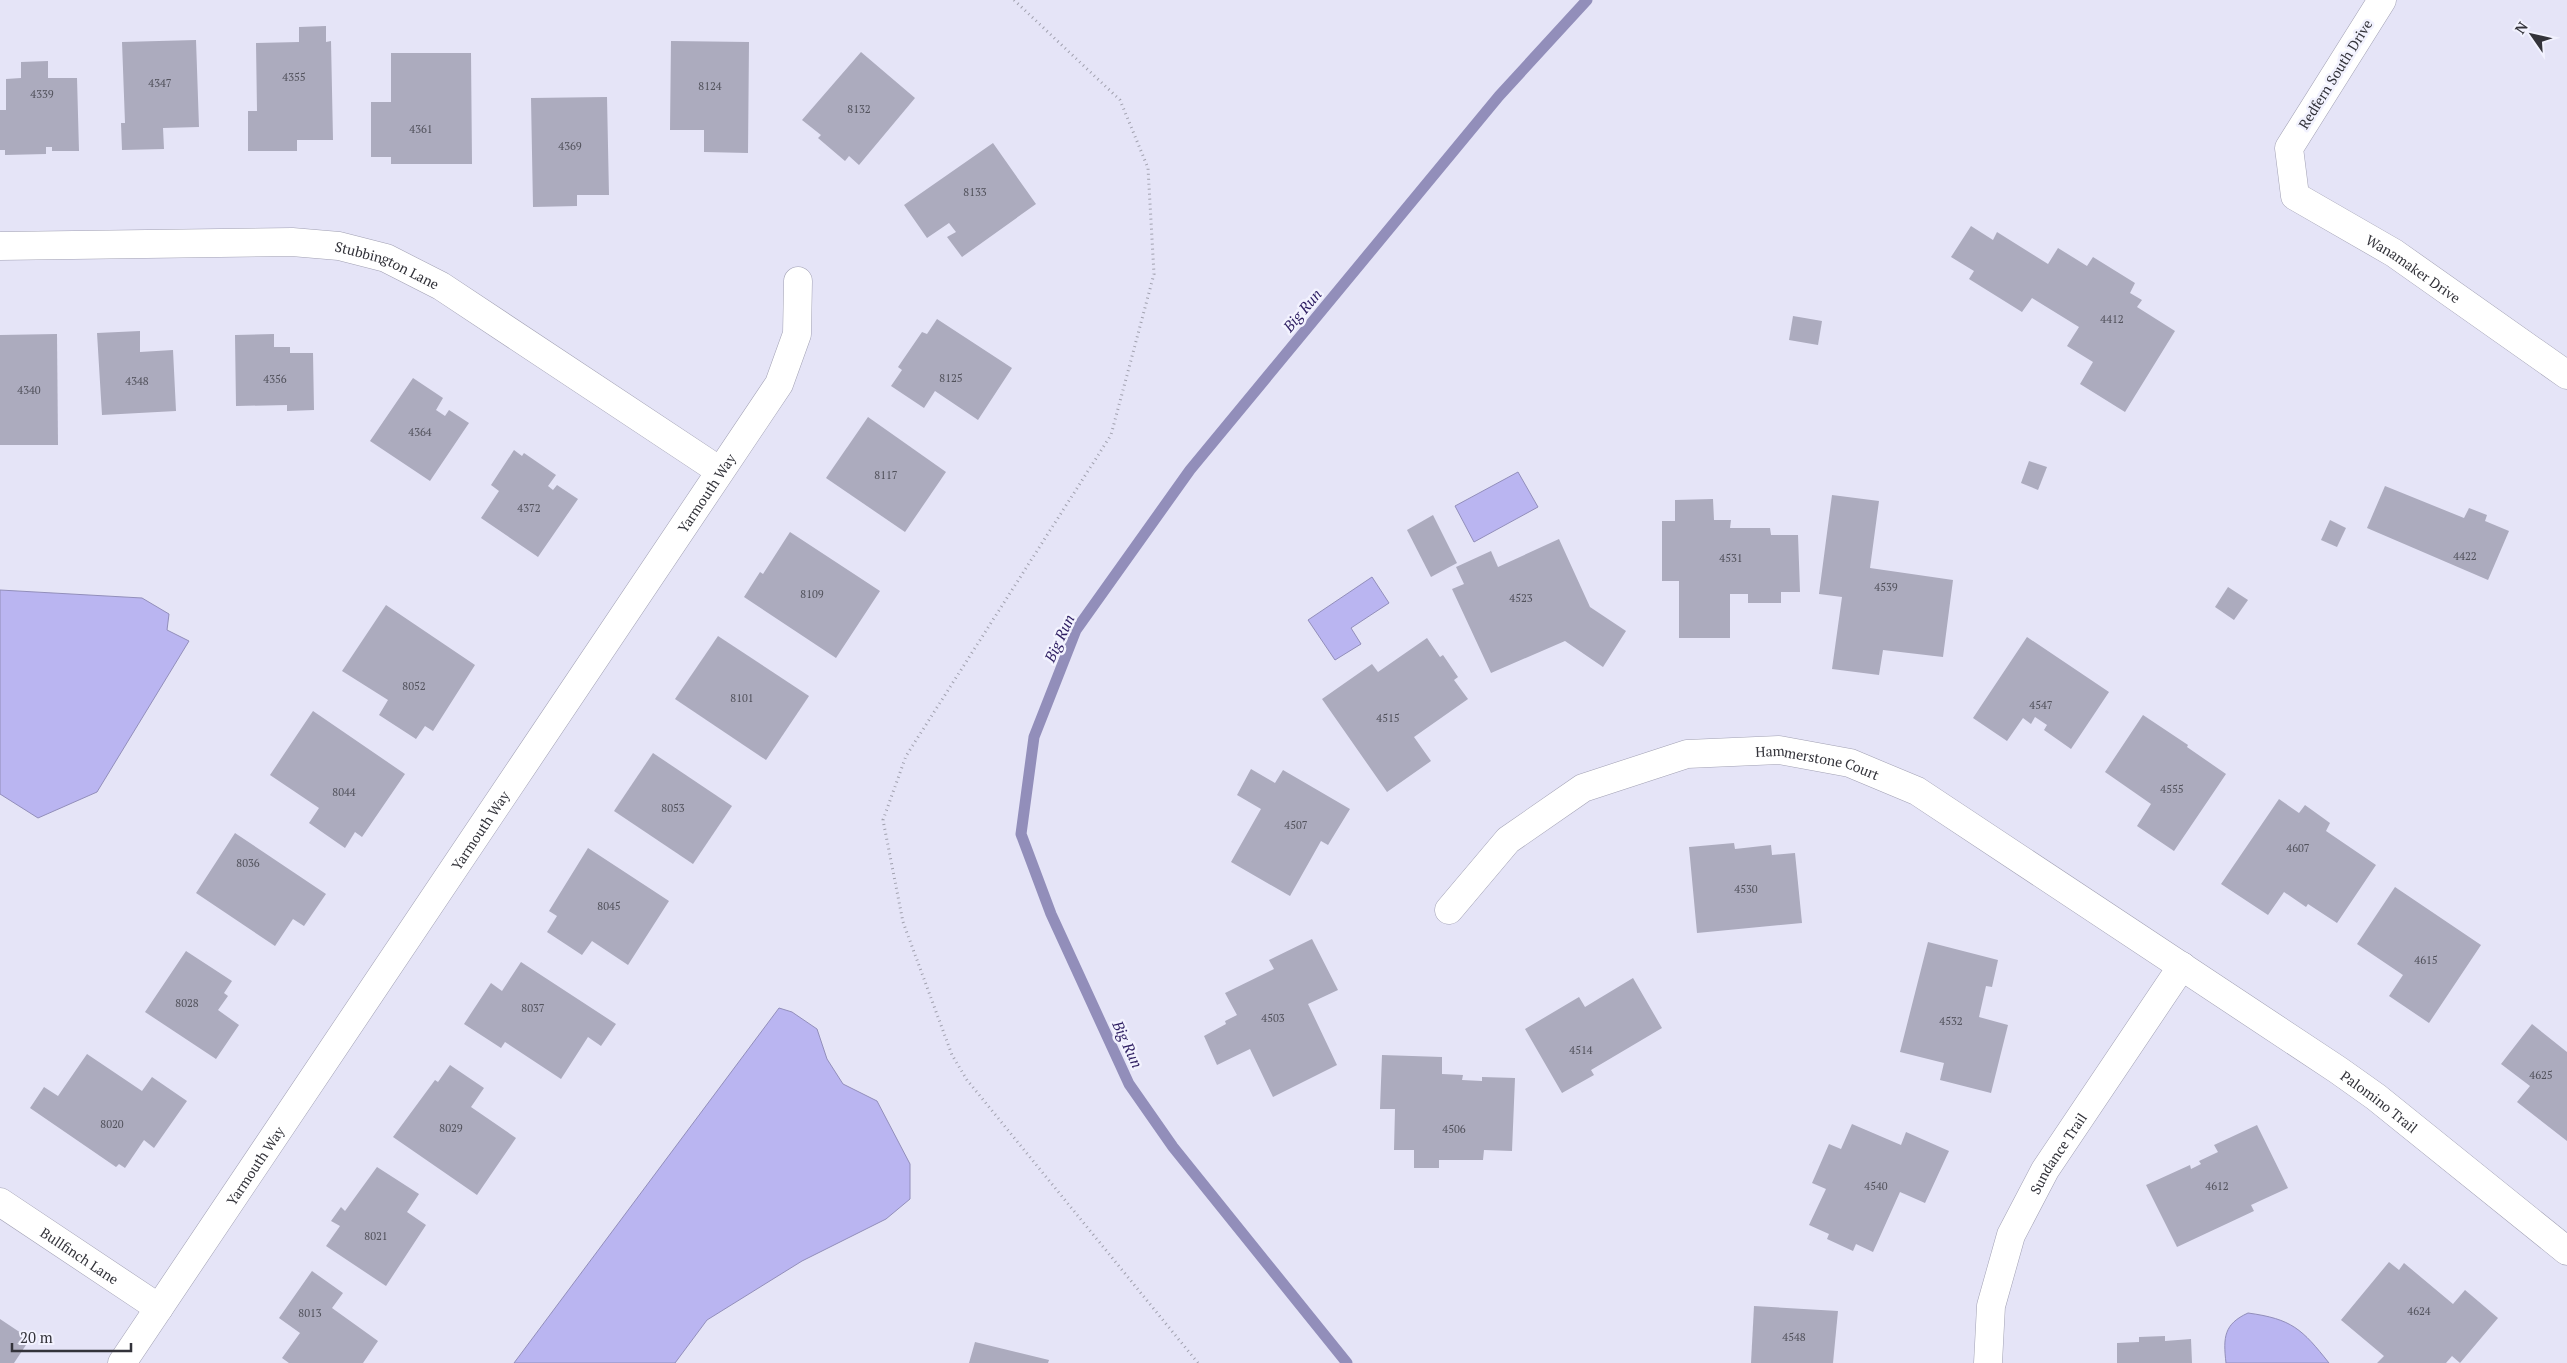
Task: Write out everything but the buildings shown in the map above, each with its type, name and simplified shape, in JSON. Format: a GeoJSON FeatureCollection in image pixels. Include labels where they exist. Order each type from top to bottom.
{"type":"FeatureCollection","features":[{"type":"Feature","properties":{"kind":"street","name":"Redfern South Drive"},"geometry":{"type":"LineString","coordinates":[[2288,148],[2382,0]]}},
{"type":"Feature","properties":{"kind":"street","name":"Wanamaker Drive"},"geometry":{"type":"LineString","coordinates":[[2288,148],[2295,196],[2394,253],[2567,375]]}},
{"type":"Feature","properties":{"kind":"street","name":"Stubbington Lane"},"geometry":{"type":"LineString","coordinates":[[0,246],[292,242],[339,246],[386,258],[441,286],[720,470]]}},
{"type":"Feature","properties":{"kind":"street","name":"Yarmouth Way"},"geometry":{"type":"LineString","coordinates":[[122,1363],[779,384],[797,334],[798,281]]}},
{"type":"Feature","properties":{"kind":"street","name":"Hammerstone Court"},"geometry":{"type":"LineString","coordinates":[[1449,910],[1508,840],[1583,788],[1687,754],[1779,750],[1850,763],[1917,791],[2182,966]]}},
{"type":"Feature","properties":{"kind":"street","name":"Palomino Trail"},"geometry":{"type":"LineString","coordinates":[[2182,966],[2376,1097],[2567,1251]]}},
{"type":"Feature","properties":{"kind":"street","name":"Sundance Trail"},"geometry":{"type":"LineString","coordinates":[[1988,1363],[1991,1306],[2011,1235],[2045,1170],[2182,966]]}},
{"type":"Feature","properties":{"kind":"street","name":"Bullfinch Lane"},"geometry":{"type":"LineString","coordinates":[[0,1202],[159,1308]]}},
{"type":"Feature","properties":{"kind":"path"},"geometry":{"type":"LineString","coordinates":[[1014,0],[1120,100],[1148,168],[1154,274],[1111,435],[906,756],[883,820],[902,922],[952,1055],[967,1080],[1198,1363]]}},
{"type":"Feature","properties":{"kind":"shaded area"},"geometry":{"type":"Polygon","coordinates":[[[1518,472],[1538,507],[1474,542],[1455,506],[1518,472]]]}},
{"type":"Feature","properties":{"kind":"shaded area"},"geometry":{"type":"Polygon","coordinates":[[[1372,577],[1389,603],[1351,628],[1361,644],[1335,660],[1308,620],[1372,577]]]}},
{"type":"Feature","properties":{"kind":"shaded area"},"geometry":{"type":"Polygon","coordinates":[[[0,590],[142,598],[169,614],[167,630],[189,641],[97,792],[38,818],[0,794],[0,590]]]}},
{"type":"Feature","properties":{"kind":"shaded area"},"geometry":{"type":"Polygon","coordinates":[[[779,1008],[792,1012],[817,1029],[827,1059],[843,1084],[877,1101],[910,1164],[910,1199],[886,1219],[802,1261],[707,1320],[675,1363],[514,1363],[779,1008]]]}},
{"type":"Feature","properties":{"kind":"shaded area"},"geometry":{"type":"Polygon","coordinates":[[[2248,1313],[2263,1315],[2286,1322],[2303,1334],[2329,1363],[2226,1363],[2225,1339],[2227,1332],[2234,1322],[2248,1313]]]}},
{"type":"Feature","properties":{"kind":"waterway","name":"Big Run"},"geometry":{"type":"LineString","coordinates":[[1347,1363],[1173,1147],[1129,1084],[1051,914],[1021,834],[1034,737],[1076,630],[1190,470],[1499,96],[1587,0]]}}]}
